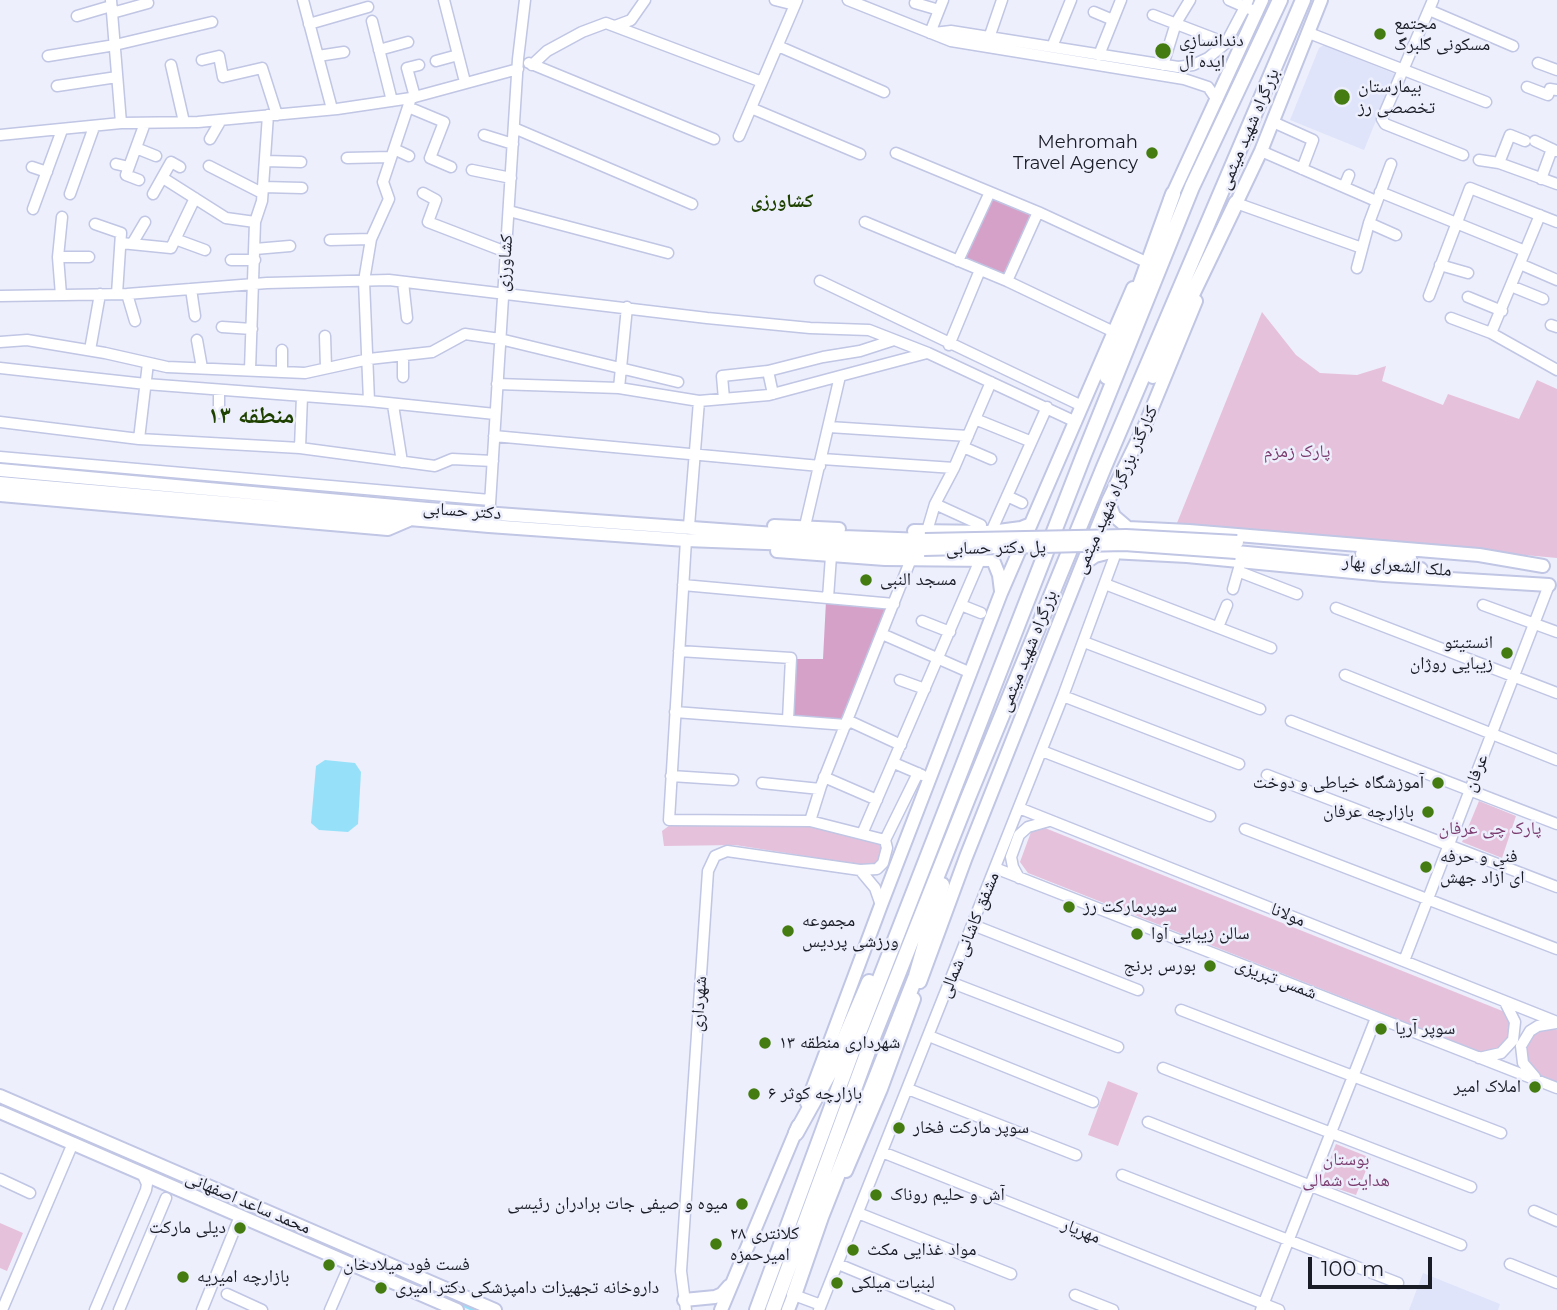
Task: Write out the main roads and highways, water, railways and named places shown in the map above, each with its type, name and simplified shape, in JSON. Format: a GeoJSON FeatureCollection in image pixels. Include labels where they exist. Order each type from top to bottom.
{"type":"FeatureCollection","features":[{"type":"Feature","properties":{"kind":"highway","name":"بزرگراه شهید میثمی"},"geometry":{"type":"LineString","coordinates":[[757,1310],[860,1030],[1083,457],[1192,187],[1280,0]]}},
{"type":"Feature","properties":{"kind":"highway","name":"بزرگراه شهید میثمی"},"geometry":{"type":"LineString","coordinates":[[773,1310],[874,1035],[968,798],[1104,467],[1303,0]]}},
{"type":"Feature","properties":{"kind":"highway"},"geometry":{"type":"LineString","coordinates":[[1083,457],[1113,356],[1173,194]]}},
{"type":"Feature","properties":{"kind":"highway"},"geometry":{"type":"LineString","coordinates":[[1104,467],[1132,420],[1236,203]]}},
{"type":"Feature","properties":{"kind":"highway"},"geometry":{"type":"LineString","coordinates":[[796,1133],[831,1070],[937,822],[953,792]]}},
{"type":"Feature","properties":{"kind":"highway"},"geometry":{"type":"LineString","coordinates":[[794,1295],[821,1217],[916,976],[968,798]]}},
{"type":"Feature","properties":{"kind":"main road","name":"کنارگذر بزرگراه شهید میثمی"},"geometry":{"type":"LineString","coordinates":[[788,1310],[881,1089],[966,857],[1108,501],[1145,425],[1236,203],[1261,151],[1321,0]]}},
{"type":"Feature","properties":{"kind":"main road"},"geometry":{"type":"LineString","coordinates":[[721,1310],[796,1133],[881,905],[924,775],[971,673],[1001,593],[1173,194],[1217,100],[1253,5]]}},
{"type":"Feature","properties":{"kind":"main road","name":"دکتر حسابی"},"geometry":{"type":"LineString","coordinates":[[0,470],[688,533],[925,540]]}},
{"type":"Feature","properties":{"kind":"main road","name":"دکتر حسابی"},"geometry":{"type":"LineString","coordinates":[[0,483],[410,520],[490,513]]}},
{"type":"Feature","properties":{"kind":"main road"},"geometry":{"type":"LineString","coordinates":[[0,495],[388,530],[410,520]]}},
{"type":"Feature","properties":{"kind":"main road"},"geometry":{"type":"LineString","coordinates":[[1108,501],[1114,516],[1128,528],[1479,555],[1543,566]]}},
{"type":"Feature","properties":{"kind":"main road"},"geometry":{"type":"LineString","coordinates":[[688,533],[806,526],[925,540],[1031,524]]}},
{"type":"Feature","properties":{"kind":"main road"},"geometry":{"type":"LineString","coordinates":[[1118,555],[1121,537],[1128,528]]}},
{"type":"Feature","properties":{"kind":"main road"},"geometry":{"type":"LineString","coordinates":[[688,533],[831,556],[986,560],[998,557],[1003,547],[1003,541],[990,529]]}},
{"type":"Feature","properties":{"kind":"main road","name":"پل دکتر حسابی"},"geometry":{"type":"LineString","coordinates":[[925,540],[1126,536],[1237,556]]}},
{"type":"Feature","properties":{"kind":"main road"},"geometry":{"type":"LineString","coordinates":[[1082,565],[1095,556],[1111,552],[1118,555],[1237,556]]}},
{"type":"Feature","properties":{"kind":"main road","name":"ملک الشعرای بهار"},"geometry":{"type":"LineString","coordinates":[[1237,556],[1386,556],[1557,567]]}},
{"type":"Feature","properties":{"kind":"main road","name":"ملک الشعرای بهار"},"geometry":{"type":"LineString","coordinates":[[1237,556],[1483,575],[1553,585]]}},
{"type":"Feature","properties":{"kind":"main road"},"geometry":{"type":"LineString","coordinates":[[986,560],[999,575],[1001,593]]}},
{"type":"Feature","properties":{"kind":"main road","name":"محمد ساعد اصفهانی"},"geometry":{"type":"LineString","coordinates":[[0,1096],[495,1310]]}},
{"type":"Feature","properties":{"kind":"main road","name":"محمد ساعد اصفهانی"},"geometry":{"type":"LineString","coordinates":[[0,1111],[457,1310]]}},
{"type":"Feature","properties":{"kind":"main road"},"geometry":{"type":"LineString","coordinates":[[683,1307],[722,1294],[732,1283]]}},
{"type":"Feature","properties":{"kind":"water"},"geometry":{"type":"Polygon","coordinates":[[[325,760],[355,763],[361,772],[358,824],[348,832],[319,830],[311,823],[316,766],[325,760]]]}},
{"type":"Feature","properties":{"kind":"waterway"},"geometry":{"type":"LineString","coordinates":[[0,1103],[68,1132]]}},
{"type":"Feature","properties":{"kind":"waterway"},"geometry":{"type":"LineString","coordinates":[[212,1194],[473,1310]]}},
{"type":"Feature","properties":{"kind":"place","name":"مجتمع مسکونی گلبرگ"},"geometry":{"type":"Point","coordinates":[1380,34]}},
{"type":"Feature","properties":{"kind":"place","name":"دندانسازی ایده آل"},"geometry":{"type":"Point","coordinates":[1163,51]}},
{"type":"Feature","properties":{"kind":"place","name":"بیمارستان تخصصی رز"},"geometry":{"type":"Point","coordinates":[1342,97]}},
{"type":"Feature","properties":{"kind":"place","name":"Mehromah Travel Agency"},"geometry":{"type":"Point","coordinates":[1152,153]}},
{"type":"Feature","properties":{"kind":"place","name":"مسجد النبی"},"geometry":{"type":"Point","coordinates":[866,580]}},
{"type":"Feature","properties":{"kind":"place","name":"انستیتو زیبایی روژان"},"geometry":{"type":"Point","coordinates":[1507,653]}},
{"type":"Feature","properties":{"kind":"place","name":"آموزشگاه خیاطی و دوخت"},"geometry":{"type":"Point","coordinates":[1438,783]}},
{"type":"Feature","properties":{"kind":"place","name":"بازارچه‌ عرفان"},"geometry":{"type":"Point","coordinates":[1428,812]}},
{"type":"Feature","properties":{"kind":"place","name":"فنی و حرفه ای آزاد جهش"},"geometry":{"type":"Point","coordinates":[1426,867]}},
{"type":"Feature","properties":{"kind":"place","name":"سوپرمارکت رز"},"geometry":{"type":"Point","coordinates":[1069,907]}},
{"type":"Feature","properties":{"kind":"place","name":"مجموعه ورزشی پردیس"},"geometry":{"type":"Point","coordinates":[788,931]}},
{"type":"Feature","properties":{"kind":"place","name":"سالن زیبایی آوا"},"geometry":{"type":"Point","coordinates":[1137,934]}},
{"type":"Feature","properties":{"kind":"place","name":"بورس برنج"},"geometry":{"type":"Point","coordinates":[1210,966]}},
{"type":"Feature","properties":{"kind":"place","name":"سوپر آریا"},"geometry":{"type":"Point","coordinates":[1381,1029]}},
{"type":"Feature","properties":{"kind":"place","name":"شهرداری منطقه ۱۳"},"geometry":{"type":"Point","coordinates":[765,1043]}},
{"type":"Feature","properties":{"kind":"place","name":"املاک امیر"},"geometry":{"type":"Point","coordinates":[1535,1087]}},
{"type":"Feature","properties":{"kind":"place","name":"بازارچه کوثر ۶"},"geometry":{"type":"Point","coordinates":[754,1094]}},
{"type":"Feature","properties":{"kind":"place","name":"سوپر مارکت فخار"},"geometry":{"type":"Point","coordinates":[899,1128]}},
{"type":"Feature","properties":{"kind":"place","name":"آش و حلیم روناک"},"geometry":{"type":"Point","coordinates":[876,1195]}},
{"type":"Feature","properties":{"kind":"place","name":"میوه و صیفی جات برادران رئیسی"},"geometry":{"type":"Point","coordinates":[742,1204]}},
{"type":"Feature","properties":{"kind":"place","name":"دیلی مارکت"},"geometry":{"type":"Point","coordinates":[240,1228]}},
{"type":"Feature","properties":{"kind":"place","name":"کلانتری ۲۸ امیرحمزه"},"geometry":{"type":"Point","coordinates":[716,1244]}},
{"type":"Feature","properties":{"kind":"place","name":"مواد غذایی مکث"},"geometry":{"type":"Point","coordinates":[853,1250]}},
{"type":"Feature","properties":{"kind":"place","name":"فست فود میلادخان"},"geometry":{"type":"Point","coordinates":[329,1265]}},
{"type":"Feature","properties":{"kind":"place","name":"بازارچه امیریه"},"geometry":{"type":"Point","coordinates":[183,1277]}},
{"type":"Feature","properties":{"kind":"place","name":"لبنیات میلکی"},"geometry":{"type":"Point","coordinates":[837,1283]}},
{"type":"Feature","properties":{"kind":"place","name":"داروخانه تجهیزات دامپزشکی دکتر امیری"},"geometry":{"type":"Point","coordinates":[381,1288]}},
{"type":"Feature","properties":{"kind":"district","name":"کشاورزی"},"geometry":{"type":"Point","coordinates":[782,201]}},
{"type":"Feature","properties":{"kind":"district","name":"منطقه ۱۳"},"geometry":{"type":"Point","coordinates":[251,416]}},
{"type":"Feature","properties":{"kind":"park label","name":"پارک زمزم"},"geometry":{"type":"Point","coordinates":[1297,452]}},
{"type":"Feature","properties":{"kind":"park label","name":"پارک چی عرفان"},"geometry":{"type":"Point","coordinates":[1490,829]}},
{"type":"Feature","properties":{"kind":"park label","name":"بوستان هدایت شمالی"},"geometry":{"type":"Point","coordinates":[1346,1170]}}]}
